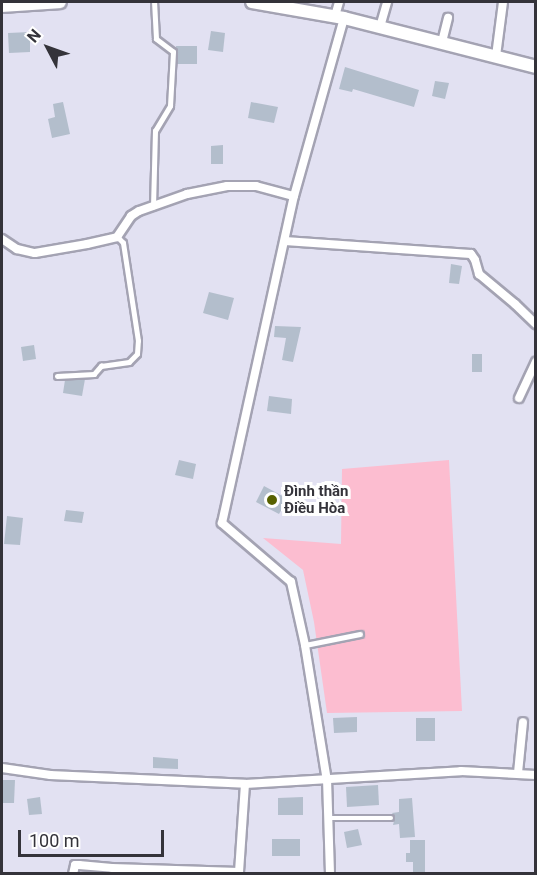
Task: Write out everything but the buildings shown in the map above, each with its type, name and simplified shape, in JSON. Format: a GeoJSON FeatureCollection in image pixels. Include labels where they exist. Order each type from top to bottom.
{"type":"FeatureCollection","features":[{"type":"Feature","properties":{"kind":"street"},"geometry":{"type":"LineString","coordinates":[[2,6],[60,2]]}},
{"type":"Feature","properties":{"kind":"street"},"geometry":{"type":"LineString","coordinates":[[252,2],[340,17],[536,67]]}},
{"type":"Feature","properties":{"kind":"street"},"geometry":{"type":"LineString","coordinates":[[330,873],[327,781],[305,645],[291,582],[222,524],[294,196],[340,17],[339,2]]}},
{"type":"Feature","properties":{"kind":"street"},"geometry":{"type":"LineString","coordinates":[[380,27],[387,2]]}},
{"type":"Feature","properties":{"kind":"street"},"geometry":{"type":"LineString","coordinates":[[496,56],[503,2]]}},
{"type":"Feature","properties":{"kind":"street"},"geometry":{"type":"LineString","coordinates":[[442,42],[448,18]]}},
{"type":"Feature","properties":{"kind":"street"},"geometry":{"type":"LineString","coordinates":[[2,239],[17,249],[35,253],[117,237],[131,216],[187,194],[227,186],[256,186],[294,196]]}},
{"type":"Feature","properties":{"kind":"street"},"geometry":{"type":"LineString","coordinates":[[285,241],[471,254],[476,260],[479,274],[536,324]]}},
{"type":"Feature","properties":{"kind":"street"},"geometry":{"type":"LineString","coordinates":[[519,398],[536,363]]}},
{"type":"Feature","properties":{"kind":"street"},"geometry":{"type":"LineString","coordinates":[[518,774],[523,722]]}},
{"type":"Feature","properties":{"kind":"street"},"geometry":{"type":"LineString","coordinates":[[2,768],[50,775],[245,784],[327,781],[461,771],[536,775]]}},
{"type":"Feature","properties":{"kind":"street"},"geometry":{"type":"LineString","coordinates":[[73,873],[75,865],[79,864],[112,868],[239,872],[245,784]]}},
{"type":"Feature","properties":{"kind":"lane"},"geometry":{"type":"LineString","coordinates":[[153,207],[155,131],[170,106],[173,52],[156,39],[154,2]]}},
{"type":"Feature","properties":{"kind":"lane"},"geometry":{"type":"LineString","coordinates":[[57,376],[94,374],[101,366],[129,362],[137,354],[138,341],[123,243],[117,237]]}},
{"type":"Feature","properties":{"kind":"lane"},"geometry":{"type":"LineString","coordinates":[[305,645],[360,634]]}},
{"type":"Feature","properties":{"kind":"lane"},"geometry":{"type":"LineString","coordinates":[[329,818],[391,818]]}},
{"type":"Feature","properties":{"kind":"shaded area"},"geometry":{"type":"Polygon","coordinates":[[[449,460],[462,711],[327,713],[314,622],[303,570],[263,538],[341,544],[342,469],[449,460]]]}},
{"type":"Feature","properties":{"kind":"place","name":"Đình thần Điều Hòa"},"geometry":{"type":"Point","coordinates":[272,500]}}]}
